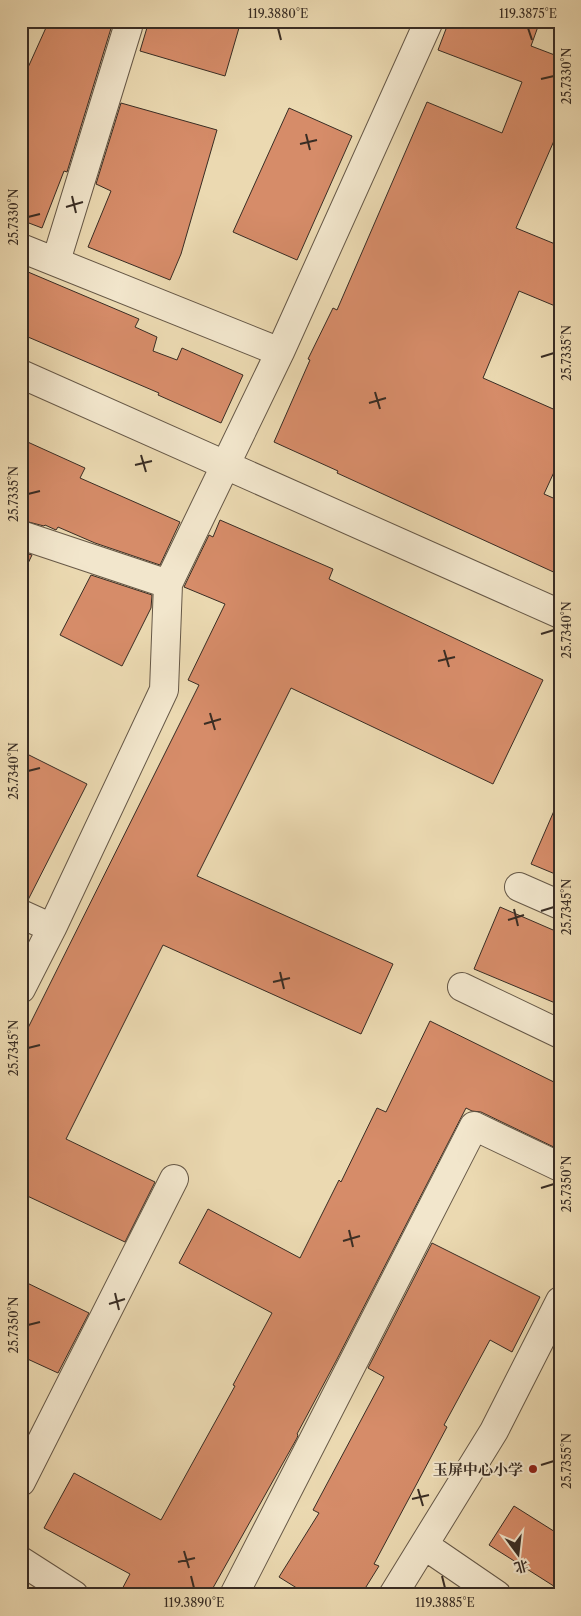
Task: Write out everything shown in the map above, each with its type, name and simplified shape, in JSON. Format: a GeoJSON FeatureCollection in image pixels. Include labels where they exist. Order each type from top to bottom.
{"type":"FeatureCollection","features":[{"type":"Feature","properties":{"kind":"street"},"geometry":{"type":"LineString","coordinates":[[56,261],[128,27],[128,21]]}},
{"type":"Feature","properties":{"kind":"street"},"geometry":{"type":"LineString","coordinates":[[21,989],[52,928],[164,690],[168,584],[280,352],[429,21]]}},
{"type":"Feature","properties":{"kind":"street"},"geometry":{"type":"LineString","coordinates":[[21,248],[280,352]]}},
{"type":"Feature","properties":{"kind":"street"},"geometry":{"type":"LineString","coordinates":[[21,374],[560,614]]}},
{"type":"Feature","properties":{"kind":"street"},"geometry":{"type":"LineString","coordinates":[[21,535],[168,584]]}},
{"type":"Feature","properties":{"kind":"street"},"geometry":{"type":"LineString","coordinates":[[519,887],[560,905]]}},
{"type":"Feature","properties":{"kind":"street"},"geometry":{"type":"LineString","coordinates":[[21,914],[52,928]]}},
{"type":"Feature","properties":{"kind":"street"},"geometry":{"type":"LineString","coordinates":[[462,987],[560,1034]]}},
{"type":"Feature","properties":{"kind":"street"},"geometry":{"type":"LineString","coordinates":[[234,1595],[474,1126],[560,1167]]}},
{"type":"Feature","properties":{"kind":"street"},"geometry":{"type":"LineString","coordinates":[[21,1482],[174,1179]]}},
{"type":"Feature","properties":{"kind":"street"},"geometry":{"type":"LineString","coordinates":[[393,1595],[494,1431],[560,1301]]}},
{"type":"Feature","properties":{"kind":"street"},"geometry":{"type":"LineString","coordinates":[[424,1545],[497,1595]]}},
{"type":"Feature","properties":{"kind":"street"},"geometry":{"type":"LineString","coordinates":[[21,1561],[74,1595]]}},
{"type":"Feature","properties":{"kind":"building"},"geometry":{"type":"Polygon","coordinates":[[[49,21],[112,21],[112,25],[67,172],[64,171],[42,228],[21,220],[21,83],[49,21]]]}},
{"type":"Feature","properties":{"kind":"building"},"geometry":{"type":"Polygon","coordinates":[[[149,21],[241,21],[225,76],[140,51],[149,21]]]}},
{"type":"Feature","properties":{"kind":"building"},"geometry":{"type":"Polygon","coordinates":[[[449,21],[540,21],[531,46],[560,57],[560,127],[516,228],[560,246],[560,308],[519,291],[483,378],[560,412],[560,459],[544,494],[560,501],[560,575],[337,473],[338,471],[274,442],[310,360],[308,359],[333,308],[337,310],[427,102],[502,133],[522,82],[438,50],[449,21]]]}},
{"type":"Feature","properties":{"kind":"building"},"geometry":{"type":"Polygon","coordinates":[[[121,103],[217,130],[181,254],[170,280],[88,247],[111,191],[96,184],[121,103]]]}},
{"type":"Feature","properties":{"kind":"building"},"geometry":{"type":"Polygon","coordinates":[[[289,108],[352,136],[297,260],[233,232],[289,108]]]}},
{"type":"Feature","properties":{"kind":"building"},"geometry":{"type":"Polygon","coordinates":[[[21,269],[139,319],[135,327],[157,337],[153,351],[177,360],[182,348],[243,375],[221,423],[158,395],[159,393],[21,334],[21,269]]]}},
{"type":"Feature","properties":{"kind":"building"},"geometry":{"type":"Polygon","coordinates":[[[21,439],[85,468],[80,478],[180,522],[160,565],[95,543],[58,527],[56,530],[45,525],[21,520],[21,439]]]}},
{"type":"Feature","properties":{"kind":"building"},"geometry":{"type":"Polygon","coordinates":[[[220,520],[333,569],[329,579],[543,680],[493,784],[291,688],[197,876],[393,964],[361,1034],[163,945],[66,1139],[155,1182],[125,1242],[21,1193],[21,1042],[199,685],[188,680],[225,604],[184,587],[209,535],[213,537],[220,520]]]}},
{"type":"Feature","properties":{"kind":"building"},"geometry":{"type":"Polygon","coordinates":[[[21,552],[32,555],[21,578],[21,552]]]}},
{"type":"Feature","properties":{"kind":"building"},"geometry":{"type":"Polygon","coordinates":[[[91,575],[152,595],[151,608],[122,666],[60,635],[91,575]]]}},
{"type":"Feature","properties":{"kind":"building"},"geometry":{"type":"Polygon","coordinates":[[[21,751],[87,784],[28,900],[21,899],[21,751]]]}},
{"type":"Feature","properties":{"kind":"building"},"geometry":{"type":"Polygon","coordinates":[[[560,797],[560,876],[531,864],[560,797]]]}},
{"type":"Feature","properties":{"kind":"building"},"geometry":{"type":"Polygon","coordinates":[[[500,907],[560,933],[560,1005],[474,969],[500,907]]]}},
{"type":"Feature","properties":{"kind":"building"},"geometry":{"type":"Polygon","coordinates":[[[430,1021],[560,1085],[560,1150],[481,1112],[466,1108],[297,1434],[297,1438],[209,1595],[119,1595],[130,1574],[44,1528],[74,1473],[161,1520],[235,1386],[233,1385],[272,1313],[179,1263],[208,1209],[300,1258],[339,1180],[341,1182],[377,1108],[386,1112],[430,1021]]]}},
{"type":"Feature","properties":{"kind":"building"},"geometry":{"type":"Polygon","coordinates":[[[432,1243],[540,1297],[512,1352],[490,1340],[444,1425],[447,1427],[374,1564],[379,1566],[361,1595],[308,1595],[279,1577],[319,1513],[313,1510],[384,1377],[368,1368],[432,1243]]]}},
{"type":"Feature","properties":{"kind":"building"},"geometry":{"type":"Polygon","coordinates":[[[21,1280],[89,1313],[58,1373],[21,1356],[21,1280]]]}},
{"type":"Feature","properties":{"kind":"building"},"geometry":{"type":"Polygon","coordinates":[[[514,1506],[560,1535],[560,1590],[489,1545],[514,1506]]]}},
{"type":"Feature","properties":{"kind":"place","name":"玉屏中心小学"},"geometry":{"type":"Point","coordinates":[533,1469]}}]}
